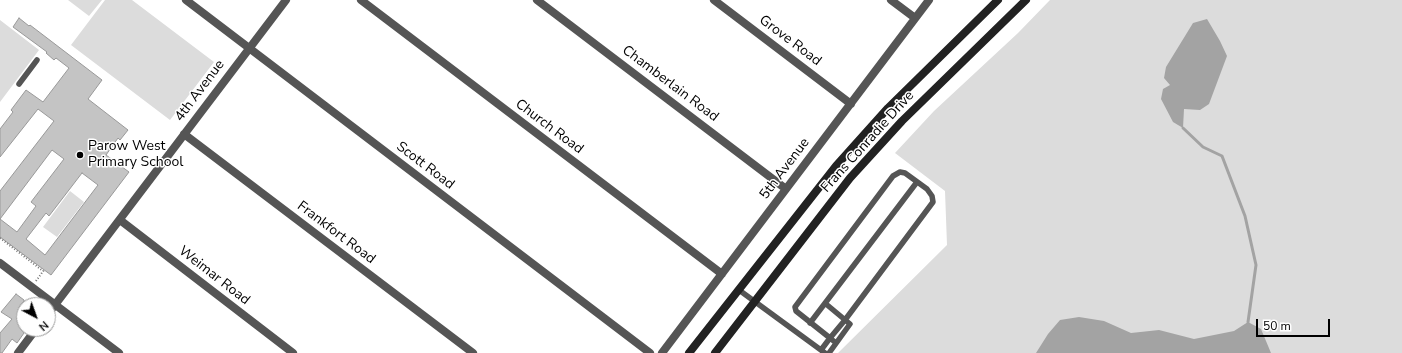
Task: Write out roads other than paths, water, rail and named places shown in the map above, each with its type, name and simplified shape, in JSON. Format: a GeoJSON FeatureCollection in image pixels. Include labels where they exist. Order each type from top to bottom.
{"type":"FeatureCollection","features":[{"type":"Feature","properties":{"kind":"main road","name":"Frans Conradie Drive"},"geometry":{"type":"LineString","coordinates":[[689,353],[836,166],[888,108],[998,0]]}},
{"type":"Feature","properties":{"kind":"main road","name":"Frans Conradie Drive"},"geometry":{"type":"LineString","coordinates":[[714,353],[850,178],[902,121],[1026,0]]}},
{"type":"Feature","properties":{"kind":"street","name":"Scott Road"},"geometry":{"type":"LineString","coordinates":[[186,0],[650,353]]}},
{"type":"Feature","properties":{"kind":"street","name":"4th Avenue"},"geometry":{"type":"LineString","coordinates":[[56,304],[286,0]]}},
{"type":"Feature","properties":{"kind":"street","name":"Church Road"},"geometry":{"type":"LineString","coordinates":[[361,0],[722,274]]}},
{"type":"Feature","properties":{"kind":"street","name":"Chamberlain Road"},"geometry":{"type":"LineString","coordinates":[[537,0],[786,188]]}},
{"type":"Feature","properties":{"kind":"street","name":"Grove Road"},"geometry":{"type":"LineString","coordinates":[[714,0],[851,104]]}},
{"type":"Feature","properties":{"kind":"street"},"geometry":{"type":"LineString","coordinates":[[891,0],[915,18]]}},
{"type":"Feature","properties":{"kind":"street","name":"5th Avenue"},"geometry":{"type":"LineString","coordinates":[[662,353],[929,0]]}},
{"type":"Feature","properties":{"kind":"street","name":"Frankfort Road"},"geometry":{"type":"LineString","coordinates":[[184,134],[473,353]]}},
{"type":"Feature","properties":{"kind":"street","name":"Weimar Road"},"geometry":{"type":"LineString","coordinates":[[120,220],[293,353]]}},
{"type":"Feature","properties":{"kind":"street"},"geometry":{"type":"LineString","coordinates":[[0,263],[46,297]]}},
{"type":"Feature","properties":{"kind":"street"},"geometry":{"type":"LineString","coordinates":[[56,304],[119,353]]}},
{"type":"Feature","properties":{"kind":"street"},"geometry":{"type":"LineString","coordinates":[[18,353],[30,337]]}},
{"type":"Feature","properties":{"kind":"lane"},"geometry":{"type":"LineString","coordinates":[[19,84],[37,60]]}},
{"type":"Feature","properties":{"kind":"lane"},"geometry":{"type":"LineString","coordinates":[[739,290],[823,352],[830,338],[933,202],[932,196],[927,189],[905,173],[900,172],[896,174],[795,307],[796,311],[810,323],[830,338],[836,343]]}},
{"type":"Feature","properties":{"kind":"lane"},"geometry":{"type":"LineString","coordinates":[[810,323],[826,304],[917,182]]}},
{"type":"Feature","properties":{"kind":"lane"},"geometry":{"type":"LineString","coordinates":[[826,304],[850,324],[829,353]]}},
{"type":"Feature","properties":{"kind":"waterway"},"geometry":{"type":"LineString","coordinates":[[1183,128],[1203,147],[1222,156],[1245,216],[1256,265],[1248,322]]}},
{"type":"Feature","properties":{"kind":"place","name":"Parow West Primary School"},"geometry":{"type":"Point","coordinates":[80,155]}}]}
